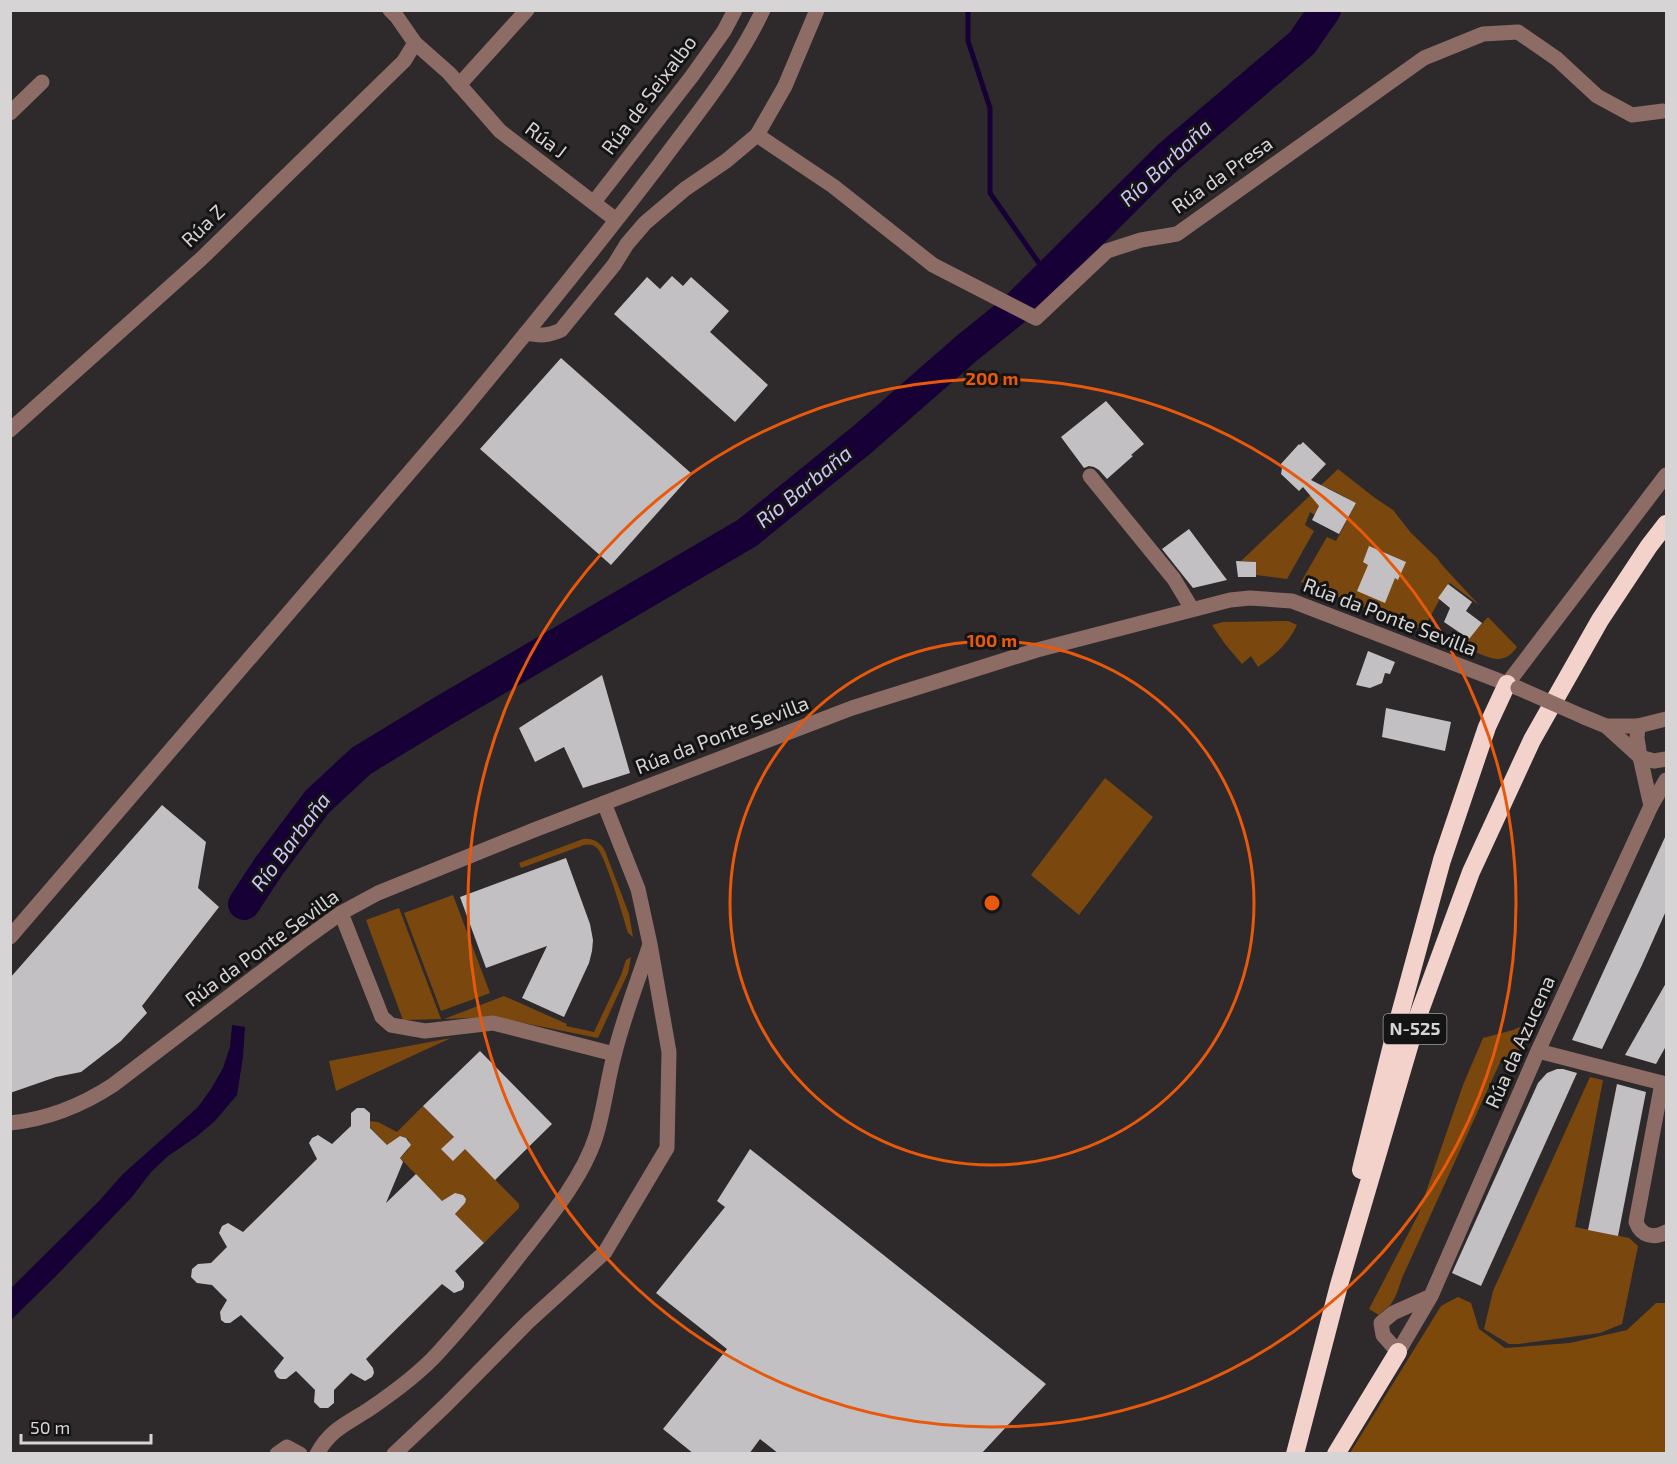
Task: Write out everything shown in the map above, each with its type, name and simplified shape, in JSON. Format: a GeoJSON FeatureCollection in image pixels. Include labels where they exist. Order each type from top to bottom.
{"type":"FeatureCollection","features":[{"type":"Feature","properties":{"kind":"highway","name":"N-525"},"geometry":{"type":"LineString","coordinates":[[1295,1454],[1339,1285],[1418,1016],[1471,872],[1532,740],[1600,620],[1666,524]]}},
{"type":"Feature","properties":{"kind":"highway","name":"N-525"},"geometry":{"type":"LineString","coordinates":[[1339,1285],[1363,1160],[1442,860],[1486,727],[1512,686]]}},
{"type":"Feature","properties":{"kind":"highway"},"geometry":{"type":"LineString","coordinates":[[1336,1454],[1398,1352]]}},
{"type":"Feature","properties":{"kind":"street","name":"Rúa J"},"geometry":{"type":"LineString","coordinates":[[390,10],[398,17],[415,43],[448,73],[500,131],[616,220]]}},
{"type":"Feature","properties":{"kind":"street"},"geometry":{"type":"LineString","coordinates":[[459,85],[528,10]]}},
{"type":"Feature","properties":{"kind":"street","name":"Rúa de Seixalbo"},"geometry":{"type":"LineString","coordinates":[[594,202],[692,76],[724,31],[735,10]]}},
{"type":"Feature","properties":{"kind":"street"},"geometry":{"type":"LineString","coordinates":[[10,937],[457,417],[526,333],[711,96],[745,44],[763,10]]}},
{"type":"Feature","properties":{"kind":"street"},"geometry":{"type":"LineString","coordinates":[[526,333],[539,336],[551,335],[561,330],[645,223],[685,189],[726,161],[757,135],[785,86],[817,10]]}},
{"type":"Feature","properties":{"kind":"street","name":"Rúa da Presa"},"geometry":{"type":"LineString","coordinates":[[757,135],[833,186],[933,265],[1036,318],[1107,251],[1141,240],[1177,234],[1424,58],[1483,34],[1518,32],[1557,59],[1598,96],[1632,115],[1663,111]]}},
{"type":"Feature","properties":{"kind":"street","name":"Rúa Z"},"geometry":{"type":"LineString","coordinates":[[10,430],[201,259],[404,61],[415,43]]}},
{"type":"Feature","properties":{"kind":"street"},"geometry":{"type":"LineString","coordinates":[[10,112],[42,82]]}},
{"type":"Feature","properties":{"kind":"street"},"geometry":{"type":"LineString","coordinates":[[1512,686],[1666,474]]}},
{"type":"Feature","properties":{"kind":"street"},"geometry":{"type":"LineString","coordinates":[[1090,476],[1174,579],[1192,609]]}},
{"type":"Feature","properties":{"kind":"street","name":"Rúa da Ponte Sevilla"},"geometry":{"type":"LineString","coordinates":[[10,1123],[57,1114],[113,1086],[302,941],[341,914],[378,893],[852,708],[1037,650],[1192,609],[1250,598],[1292,601],[1512,686],[1606,726]]}},
{"type":"Feature","properties":{"kind":"street"},"geometry":{"type":"LineString","coordinates":[[1606,726],[1638,726],[1666,719]]}},
{"type":"Feature","properties":{"kind":"street"},"geometry":{"type":"LineString","coordinates":[[1606,726],[1640,757],[1654,760],[1666,759]]}},
{"type":"Feature","properties":{"kind":"street"},"geometry":{"type":"LineString","coordinates":[[1638,726],[1640,757],[1651,806]]}},
{"type":"Feature","properties":{"kind":"street","name":"Rúa da Azucena"},"geometry":{"type":"LineString","coordinates":[[1398,1352],[1431,1296],[1538,1051],[1651,806],[1665,786]]}},
{"type":"Feature","properties":{"kind":"street"},"geometry":{"type":"LineString","coordinates":[[394,1454],[528,1322],[605,1252],[667,1148],[669,1052],[650,944],[638,890],[604,803]]}},
{"type":"Feature","properties":{"kind":"street"},"geometry":{"type":"LineString","coordinates":[[341,914],[382,1017],[391,1025],[425,1031],[493,1023],[614,1054]]}},
{"type":"Feature","properties":{"kind":"street"},"geometry":{"type":"LineString","coordinates":[[317,1454],[323,1443],[338,1427],[401,1387],[429,1363],[486,1299],[546,1223],[578,1174],[596,1136],[614,1054],[650,944]]}},
{"type":"Feature","properties":{"kind":"street"},"geometry":{"type":"LineString","coordinates":[[1538,1051],[1664,1083],[1636,1222],[1643,1233],[1651,1236],[1659,1236],[1666,1232]]}},
{"type":"Feature","properties":{"kind":"street"},"geometry":{"type":"LineString","coordinates":[[1398,1352],[1383,1335],[1382,1323],[1393,1313],[1431,1296]]}},
{"type":"Feature","properties":{"kind":"shaded area"},"geometry":{"type":"Polygon","coordinates":[[[1338,469],[1393,510],[1411,533],[1479,605],[1450,583],[1423,630],[1387,615],[1389,612],[1380,607],[1373,611],[1301,582],[1327,537],[1336,541],[1356,503],[1328,488],[1315,515],[1310,512],[1305,525],[1314,531],[1287,579],[1256,575],[1256,562],[1241,561],[1338,469]]]}},
{"type":"Feature","properties":{"kind":"shaded area"},"geometry":{"type":"Polygon","coordinates":[[[1488,617],[1517,647],[1505,658],[1491,658],[1462,646],[1488,617]]]}},
{"type":"Feature","properties":{"kind":"shaded area"},"geometry":{"type":"Polygon","coordinates":[[[1288,621],[1297,625],[1289,638],[1276,653],[1258,667],[1251,656],[1242,664],[1212,625],[1223,622],[1288,621]]]}},
{"type":"Feature","properties":{"kind":"shaded area"},"geometry":{"type":"Polygon","coordinates":[[[1105,778],[1153,817],[1079,915],[1031,875],[1105,778]]]}},
{"type":"Feature","properties":{"kind":"shaded area"},"geometry":{"type":"Polygon","coordinates":[[[583,839],[596,841],[605,851],[629,914],[633,937],[628,933],[605,863],[594,846],[584,845],[521,868],[519,863],[583,839]]]}},
{"type":"Feature","properties":{"kind":"shaded area"},"geometry":{"type":"Polygon","coordinates":[[[453,895],[490,993],[441,1011],[404,913],[453,895]]]}},
{"type":"Feature","properties":{"kind":"shaded area"},"geometry":{"type":"Polygon","coordinates":[[[399,908],[441,1019],[403,1020],[366,920],[399,908]]]}},
{"type":"Feature","properties":{"kind":"shaded area"},"geometry":{"type":"Polygon","coordinates":[[[631,957],[628,973],[598,1038],[495,1017],[444,1019],[504,996],[567,1024],[566,1026],[594,1032],[626,960],[631,957]]]}},
{"type":"Feature","properties":{"kind":"shaded area"},"geometry":{"type":"Polygon","coordinates":[[[1533,1021],[1514,1062],[1502,1058],[1402,1278],[1396,1296],[1379,1315],[1369,1309],[1418,1215],[1463,1085],[1483,1038],[1513,1030],[1533,1021]]]}},
{"type":"Feature","properties":{"kind":"shaded area"},"geometry":{"type":"Polygon","coordinates":[[[232,1025],[245,1027],[237,1095],[215,1121],[168,1156],[151,1172],[132,1197],[11,1320],[11,1288],[99,1201],[123,1174],[198,1107],[223,1068],[230,1047],[232,1025]]]}},
{"type":"Feature","properties":{"kind":"shaded area"},"geometry":{"type":"Polygon","coordinates":[[[451,1038],[336,1091],[329,1061],[451,1038]]]}},
{"type":"Feature","properties":{"kind":"shaded area"},"geometry":{"type":"Polygon","coordinates":[[[1590,1077],[1603,1080],[1575,1227],[1629,1238],[1638,1246],[1622,1324],[1600,1333],[1509,1344],[1484,1329],[1493,1291],[1590,1077]]]}},
{"type":"Feature","properties":{"kind":"shaded area"},"geometry":{"type":"Polygon","coordinates":[[[423,1106],[519,1204],[519,1208],[484,1243],[455,1214],[465,1203],[463,1195],[455,1193],[443,1202],[400,1158],[409,1147],[408,1139],[400,1136],[388,1146],[367,1124],[369,1121],[378,1122],[397,1132],[423,1106]]]}},
{"type":"Feature","properties":{"kind":"shaded area"},"geometry":{"type":"Polygon","coordinates":[[[1458,1297],[1471,1303],[1479,1329],[1505,1348],[1570,1343],[1627,1330],[1656,1303],[1666,1303],[1666,1453],[1350,1453],[1441,1306],[1458,1297]]]}},
{"type":"Feature","properties":{"kind":"building"},"geometry":{"type":"Polygon","coordinates":[[[672,276],[683,286],[691,277],[729,311],[710,332],[768,385],[735,422],[614,314],[647,277],[660,289],[672,276]]]}},
{"type":"Feature","properties":{"kind":"building"},"geometry":{"type":"Polygon","coordinates":[[[561,358],[692,474],[611,565],[480,449],[561,358]]]}},
{"type":"Feature","properties":{"kind":"building"},"geometry":{"type":"Polygon","coordinates":[[[1106,401],[1144,444],[1107,479],[1094,467],[1084,468],[1061,437],[1106,401]]]}},
{"type":"Feature","properties":{"kind":"building"},"geometry":{"type":"Polygon","coordinates":[[[1303,442],[1326,464],[1311,480],[1356,503],[1339,534],[1312,520],[1319,506],[1303,487],[1299,491],[1281,474],[1280,465],[1303,442]]]}},
{"type":"Feature","properties":{"kind":"building"},"geometry":{"type":"Polygon","coordinates":[[[1189,529],[1227,580],[1193,588],[1162,549],[1189,529]]]}},
{"type":"Feature","properties":{"kind":"building"},"geometry":{"type":"Polygon","coordinates":[[[1369,546],[1406,562],[1398,580],[1395,578],[1385,603],[1357,591],[1368,565],[1363,562],[1369,546]]]}},
{"type":"Feature","properties":{"kind":"building"},"geometry":{"type":"Polygon","coordinates":[[[1236,561],[1256,562],[1256,577],[1238,577],[1236,561]]]}},
{"type":"Feature","properties":{"kind":"building"},"geometry":{"type":"Polygon","coordinates":[[[1448,584],[1472,602],[1466,611],[1482,623],[1469,639],[1444,622],[1450,608],[1438,598],[1448,584]]]}},
{"type":"Feature","properties":{"kind":"building"},"geometry":{"type":"Polygon","coordinates":[[[1368,651],[1395,662],[1390,674],[1385,673],[1382,683],[1370,688],[1356,685],[1368,651]]]}},
{"type":"Feature","properties":{"kind":"building"},"geometry":{"type":"Polygon","coordinates":[[[602,675],[630,773],[583,788],[564,747],[535,762],[519,728],[602,675]]]}},
{"type":"Feature","properties":{"kind":"building"},"geometry":{"type":"Polygon","coordinates":[[[1386,708],[1451,722],[1445,751],[1382,737],[1386,708]]]}},
{"type":"Feature","properties":{"kind":"building"},"geometry":{"type":"Polygon","coordinates":[[[162,805],[206,842],[198,888],[219,907],[142,1006],[147,1013],[121,1041],[81,1072],[56,1077],[10,1093],[10,978],[162,805]]]}},
{"type":"Feature","properties":{"kind":"building"},"geometry":{"type":"Polygon","coordinates":[[[1666,835],[1666,911],[1642,965],[1602,1049],[1572,1040],[1666,835]]]}},
{"type":"Feature","properties":{"kind":"building"},"geometry":{"type":"Polygon","coordinates":[[[566,858],[590,924],[593,940],[589,963],[564,1017],[522,998],[547,946],[486,968],[460,897],[566,858]]]}},
{"type":"Feature","properties":{"kind":"building"},"geometry":{"type":"Polygon","coordinates":[[[1666,983],[1666,1046],[1656,1064],[1625,1055],[1666,983]]]}},
{"type":"Feature","properties":{"kind":"building"},"geometry":{"type":"Polygon","coordinates":[[[480,1051],[552,1124],[495,1180],[465,1149],[453,1161],[441,1149],[454,1137],[423,1106],[480,1051]]]}},
{"type":"Feature","properties":{"kind":"building"},"geometry":{"type":"Polygon","coordinates":[[[1557,1069],[1577,1073],[1481,1286],[1452,1273],[1538,1083],[1547,1073],[1557,1069]]]}},
{"type":"Feature","properties":{"kind":"building"},"geometry":{"type":"Polygon","coordinates":[[[1617,1084],[1646,1092],[1618,1236],[1588,1230],[1617,1084]]]}},
{"type":"Feature","properties":{"kind":"building"},"geometry":{"type":"Polygon","coordinates":[[[357,1108],[364,1108],[370,1113],[370,1128],[387,1145],[400,1136],[406,1138],[411,1145],[400,1158],[403,1162],[386,1203],[416,1174],[442,1201],[455,1193],[463,1195],[466,1199],[465,1203],[455,1214],[484,1243],[455,1271],[464,1282],[462,1290],[454,1293],[442,1284],[366,1359],[373,1368],[372,1377],[365,1381],[351,1373],[334,1390],[334,1403],[328,1408],[320,1408],[314,1402],[315,1390],[296,1371],[286,1379],[277,1377],[274,1371],[284,1358],[241,1315],[230,1323],[221,1320],[220,1312],[227,1300],[212,1285],[197,1283],[191,1277],[192,1269],[198,1264],[211,1263],[227,1247],[219,1233],[222,1226],[228,1223],[243,1232],[317,1159],[309,1143],[312,1138],[318,1135],[332,1144],[351,1126],[351,1113],[357,1108]]]}},
{"type":"Feature","properties":{"kind":"building"},"geometry":{"type":"Polygon","coordinates":[[[750,1149],[1046,1384],[981,1454],[779,1454],[760,1439],[749,1454],[694,1454],[663,1429],[727,1349],[656,1293],[725,1207],[717,1201],[750,1149]]]}},
{"type":"Feature","properties":{"kind":"waterway"},"geometry":{"type":"LineString","coordinates":[[968,10],[968,41],[990,108],[990,193],[1048,276]]}},
{"type":"Feature","properties":{"kind":"waterway","name":"Río Barbaña"},"geometry":{"type":"LineString","coordinates":[[244,904],[317,802],[361,761],[747,533],[864,438],[1013,311],[1168,157],[1302,43],[1325,10]]}}]}
